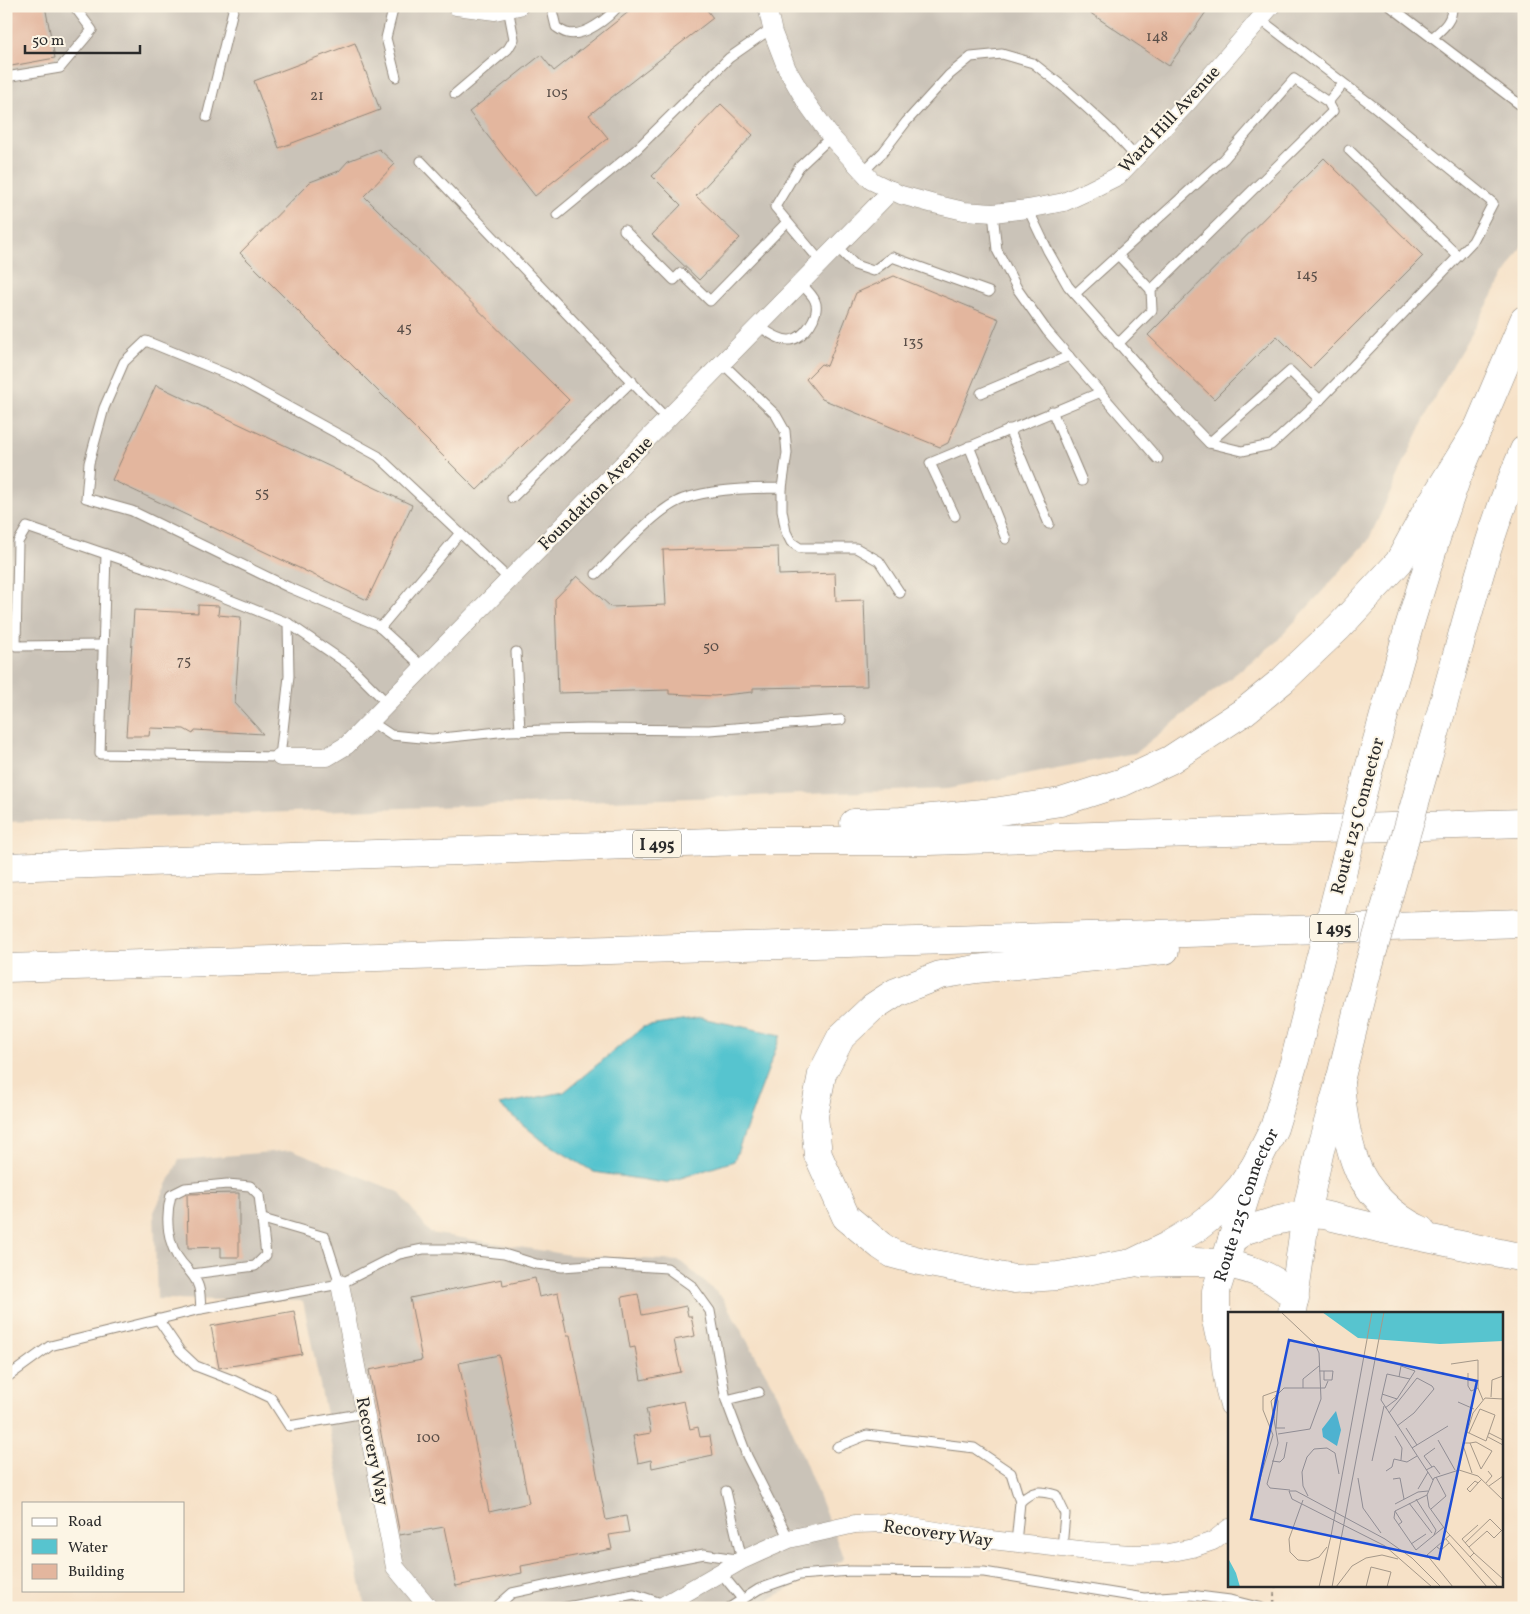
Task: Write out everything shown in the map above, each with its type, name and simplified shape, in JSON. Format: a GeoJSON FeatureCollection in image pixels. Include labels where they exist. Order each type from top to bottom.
{"type":"FeatureCollection","features":[{"type":"Feature","properties":{"kind":"highway","name":"Route 125 Connector"},"geometry":{"type":"LineString","coordinates":[[1224,1340],[1216,1320],[1216,1291],[1255,1166],[1274,1128],[1295,1059],[1367,776],[1408,630],[1456,480],[1524,320]]}},
{"type":"Feature","properties":{"kind":"highway"},"geometry":{"type":"LineString","coordinates":[[741,841],[845,824],[993,812],[1060,802],[1123,782],[1170,760],[1245,712],[1340,627],[1398,562],[1480,425]]}},
{"type":"Feature","properties":{"kind":"highway"},"geometry":{"type":"LineString","coordinates":[[1293,1305],[1306,1214],[1320,1150],[1340,1082],[1367,972],[1478,578],[1515,470],[1524,450]]}},
{"type":"Feature","properties":{"kind":"highway","name":"I 495"},"geometry":{"type":"LineString","coordinates":[[6,867],[741,841],[929,841],[1524,823]]}},
{"type":"Feature","properties":{"kind":"highway","name":"I 495"},"geometry":{"type":"LineString","coordinates":[[6,968],[1524,923]]}},
{"type":"Feature","properties":{"kind":"highway"},"geometry":{"type":"LineString","coordinates":[[1287,930],[1252,940],[1215,945],[976,969],[940,975],[896,992],[874,1007],[842,1037],[822,1074],[814,1116],[818,1155],[846,1217],[893,1254],[919,1261],[1014,1279],[1058,1276],[1132,1263],[1193,1262],[1228,1252],[1246,1230],[1306,1214],[1324,1215],[1524,1258]]}},
{"type":"Feature","properties":{"kind":"highway"},"geometry":{"type":"LineString","coordinates":[[1340,1082],[1343,1118],[1355,1164],[1370,1189],[1388,1209],[1408,1224],[1450,1242]]}},
{"type":"Feature","properties":{"kind":"highway"},"geometry":{"type":"LineString","coordinates":[[1132,1263],[1167,1246],[1198,1227],[1222,1208],[1241,1187],[1255,1166]]}},
{"type":"Feature","properties":{"kind":"highway"},"geometry":{"type":"LineString","coordinates":[[1228,1252],[1241,1267],[1266,1275],[1278,1282],[1293,1305]]}},
{"type":"Feature","properties":{"kind":"street"},"geometry":{"type":"LineString","coordinates":[[456,6],[495,11],[514,7]]}},
{"type":"Feature","properties":{"kind":"street","name":"Ward Hill Avenue"},"geometry":{"type":"LineString","coordinates":[[767,6],[772,28],[787,69],[806,102],[831,137],[872,181],[901,195],[934,204],[964,211],[993,213],[1064,202],[1118,176],[1187,103],[1265,13]]}},
{"type":"Feature","properties":{"kind":"street","name":"Foundation Avenue"},"geometry":{"type":"LineString","coordinates":[[280,758],[327,757],[347,745],[892,190]]}},
{"type":"Feature","properties":{"kind":"street","name":"Recovery Way"},"geometry":{"type":"LineString","coordinates":[[340,1284],[395,1568],[428,1608]]}},
{"type":"Feature","properties":{"kind":"street"},"geometry":{"type":"LineString","coordinates":[[1224,1340],[1219,1346],[1224,1388],[1228,1402]]}},
{"type":"Feature","properties":{"kind":"street","name":"Recovery Way"},"geometry":{"type":"LineString","coordinates":[[661,1606],[742,1560],[788,1539],[855,1524],[889,1523],[941,1533],[1016,1543],[1132,1554],[1168,1553],[1214,1541],[1228,1529]]}},
{"type":"Feature","properties":{"kind":"lane"},"geometry":{"type":"LineString","coordinates":[[6,77],[60,68],[92,30],[74,6]]}},
{"type":"Feature","properties":{"kind":"lane"},"geometry":{"type":"LineString","coordinates":[[207,117],[234,6]]}},
{"type":"Feature","properties":{"kind":"lane"},"geometry":{"type":"LineString","coordinates":[[394,6],[386,38],[396,77]]}},
{"type":"Feature","properties":{"kind":"lane"},"geometry":{"type":"LineString","coordinates":[[551,6],[556,27],[567,33],[582,32],[598,24],[612,14],[618,6]]}},
{"type":"Feature","properties":{"kind":"lane"},"geometry":{"type":"LineString","coordinates":[[1390,6],[1519,104],[1524,99]]}},
{"type":"Feature","properties":{"kind":"lane"},"geometry":{"type":"LineString","coordinates":[[1432,38],[1445,27],[1450,18],[1452,6]]}},
{"type":"Feature","properties":{"kind":"lane"},"geometry":{"type":"LineString","coordinates":[[455,94],[508,49],[514,39],[514,7]]}},
{"type":"Feature","properties":{"kind":"lane"},"geometry":{"type":"LineString","coordinates":[[1028,209],[1048,251],[1068,286],[1179,412],[1209,443],[1242,451],[1271,445],[1320,400],[1473,241],[1493,203],[1376,108],[1343,84],[1265,13]]}},
{"type":"Feature","properties":{"kind":"lane"},"geometry":{"type":"LineString","coordinates":[[557,216],[638,149],[729,58],[772,28]]}},
{"type":"Feature","properties":{"kind":"lane"},"geometry":{"type":"LineString","coordinates":[[863,172],[883,152],[906,122],[949,75],[972,57],[1002,54],[1033,63],[1110,128],[1136,157]]}},
{"type":"Feature","properties":{"kind":"lane"},"geometry":{"type":"LineString","coordinates":[[1075,294],[1224,159],[1294,79],[1328,102],[1333,111],[1151,290]]}},
{"type":"Feature","properties":{"kind":"lane"},"geometry":{"type":"LineString","coordinates":[[1328,102],[1343,84]]}},
{"type":"Feature","properties":{"kind":"lane"},"geometry":{"type":"LineString","coordinates":[[821,262],[774,207],[799,167],[831,137]]}},
{"type":"Feature","properties":{"kind":"lane"},"geometry":{"type":"LineString","coordinates":[[1349,150],[1458,256]]}},
{"type":"Feature","properties":{"kind":"lane"},"geometry":{"type":"LineString","coordinates":[[421,160],[667,418]]}},
{"type":"Feature","properties":{"kind":"lane"},"geometry":{"type":"LineString","coordinates":[[993,213],[997,250],[1018,290],[1047,331],[1158,459]]}},
{"type":"Feature","properties":{"kind":"lane"},"geometry":{"type":"LineString","coordinates":[[624,230],[674,280],[681,273],[710,301],[787,222]]}},
{"type":"Feature","properties":{"kind":"lane"},"geometry":{"type":"LineString","coordinates":[[836,246],[855,266],[873,271],[892,257],[989,292]]}},
{"type":"Feature","properties":{"kind":"lane"},"geometry":{"type":"LineString","coordinates":[[1118,255],[1151,290],[1152,310],[1118,344]]}},
{"type":"Feature","properties":{"kind":"lane"},"geometry":{"type":"LineString","coordinates":[[758,326],[782,339],[790,340],[797,338],[805,330],[814,316],[816,301],[800,283]]}},
{"type":"Feature","properties":{"kind":"lane"},"geometry":{"type":"LineString","coordinates":[[423,667],[377,625],[288,587],[132,511],[86,498],[89,463],[104,408],[124,362],[146,342],[234,377],[378,456],[510,579]]}},
{"type":"Feature","properties":{"kind":"lane"},"geometry":{"type":"LineString","coordinates":[[981,393],[1069,356]]}},
{"type":"Feature","properties":{"kind":"lane"},"geometry":{"type":"LineString","coordinates":[[722,363],[776,415],[785,432],[787,453],[782,488],[782,510],[786,532],[791,542],[800,548],[856,548],[879,562],[900,593]]}},
{"type":"Feature","properties":{"kind":"lane"},"geometry":{"type":"LineString","coordinates":[[1209,443],[1290,371],[1320,400]]}},
{"type":"Feature","properties":{"kind":"lane"},"geometry":{"type":"LineString","coordinates":[[512,498],[632,381]]}},
{"type":"Feature","properties":{"kind":"lane"},"geometry":{"type":"LineString","coordinates":[[954,516],[930,463],[1101,392]]}},
{"type":"Feature","properties":{"kind":"lane"},"geometry":{"type":"LineString","coordinates":[[1052,411],[1082,481]]}},
{"type":"Feature","properties":{"kind":"lane"},"geometry":{"type":"LineString","coordinates":[[1009,429],[1049,524]]}},
{"type":"Feature","properties":{"kind":"lane"},"geometry":{"type":"LineString","coordinates":[[969,446],[1006,539]]}},
{"type":"Feature","properties":{"kind":"lane"},"geometry":{"type":"LineString","coordinates":[[596,574],[663,510],[682,499],[714,491],[782,488]]}},
{"type":"Feature","properties":{"kind":"lane"},"geometry":{"type":"LineString","coordinates":[[103,646],[16,646],[18,542],[27,527],[170,576],[288,623],[349,665],[387,704]]}},
{"type":"Feature","properties":{"kind":"lane"},"geometry":{"type":"LineString","coordinates":[[380,628],[460,533]]}},
{"type":"Feature","properties":{"kind":"lane"},"geometry":{"type":"LineString","coordinates":[[106,554],[100,754],[280,758],[289,676],[288,623]]}},
{"type":"Feature","properties":{"kind":"lane"},"geometry":{"type":"LineString","coordinates":[[516,652],[520,731]]}},
{"type":"Feature","properties":{"kind":"lane"},"geometry":{"type":"LineString","coordinates":[[370,721],[391,735],[432,739],[520,731],[586,729],[709,730],[841,720]]}},
{"type":"Feature","properties":{"kind":"lane"},"geometry":{"type":"LineString","coordinates":[[192,1274],[255,1266],[266,1255],[259,1195],[250,1186],[227,1184],[185,1188],[171,1195],[168,1206],[168,1231],[172,1248],[199,1286],[201,1309]]}},
{"type":"Feature","properties":{"kind":"lane"},"geometry":{"type":"LineString","coordinates":[[263,1219],[325,1237],[340,1284]]}},
{"type":"Feature","properties":{"kind":"lane"},"geometry":{"type":"LineString","coordinates":[[6,1378],[50,1346],[201,1309],[340,1284],[399,1254],[423,1249],[457,1249],[494,1253],[536,1264],[562,1267],[604,1264],[667,1268],[692,1286],[710,1311],[726,1400],[747,1456],[788,1539]]}},
{"type":"Feature","properties":{"kind":"lane"},"geometry":{"type":"LineString","coordinates":[[158,1319],[180,1351],[196,1366],[235,1381],[271,1398],[289,1426],[365,1413]]}},
{"type":"Feature","properties":{"kind":"lane"},"geometry":{"type":"LineString","coordinates":[[726,1400],[759,1392]]}},
{"type":"Feature","properties":{"kind":"lane"},"geometry":{"type":"LineString","coordinates":[[837,1447],[867,1435],[974,1448],[1011,1473],[1020,1502],[1016,1543]]}},
{"type":"Feature","properties":{"kind":"lane"},"geometry":{"type":"LineString","coordinates":[[495,1608],[512,1593],[600,1574],[704,1554],[742,1560],[726,1491]]}},
{"type":"Feature","properties":{"kind":"lane"},"geometry":{"type":"LineString","coordinates":[[1020,1502],[1030,1494],[1042,1491],[1056,1495],[1065,1514],[1062,1548]]}},
{"type":"Feature","properties":{"kind":"lane"},"geometry":{"type":"LineString","coordinates":[[729,1608],[759,1589],[798,1575],[850,1571],[984,1572],[1144,1598],[1190,1595],[1230,1600],[1262,1608]]}},
{"type":"Feature","properties":{"kind":"lane"},"geometry":{"type":"LineString","coordinates":[[721,1573],[742,1599]]}},
{"type":"Feature","properties":{"kind":"lane"},"geometry":{"type":"LineString","coordinates":[[562,1608],[634,1594],[661,1606]]}},
{"type":"Feature","properties":{"kind":"path"},"geometry":{"type":"LineString","coordinates":[[1273,1608],[1275,1586]]}},
{"type":"Feature","properties":{"kind":"shaded area"},"geometry":{"type":"Polygon","coordinates":[[[6,6],[1524,6],[1524,242],[1437,392],[1368,541],[1276,642],[1135,753],[947,789],[6,822],[6,6]]]}},
{"type":"Feature","properties":{"kind":"shaded area"},"geometry":{"type":"Polygon","coordinates":[[[293,1150],[399,1192],[430,1233],[570,1255],[680,1261],[722,1297],[778,1395],[844,1559],[753,1608],[368,1608],[364,1602],[303,1301],[157,1299],[154,1212],[179,1160],[293,1150]]]}},
{"type":"Feature","properties":{"kind":"water"},"geometry":{"type":"Polygon","coordinates":[[[701,1018],[781,1035],[734,1161],[665,1183],[594,1172],[543,1141],[499,1105],[564,1092],[643,1027],[701,1018]]]}},
{"type":"Feature","properties":{"kind":"building"},"geometry":{"type":"Polygon","coordinates":[[[6,6],[45,6],[55,58],[6,67],[6,6]]]}},
{"type":"Feature","properties":{"kind":"building"},"geometry":{"type":"Polygon","coordinates":[[[636,6],[704,6],[713,18],[589,115],[608,138],[535,196],[469,112],[541,55],[554,71],[636,6]]]}},
{"type":"Feature","properties":{"kind":"building"},"geometry":{"type":"Polygon","coordinates":[[[1080,6],[1210,6],[1169,66],[1080,6]]]}},
{"type":"Feature","properties":{"kind":"building"},"geometry":{"type":"Polygon","coordinates":[[[355,43],[380,110],[279,148],[254,81],[355,43]]]}},
{"type":"Feature","properties":{"kind":"building"},"geometry":{"type":"Polygon","coordinates":[[[721,104],[753,135],[696,196],[740,238],[699,280],[652,235],[681,205],[652,176],[721,104]]]}},
{"type":"Feature","properties":{"kind":"building"},"geometry":{"type":"Polygon","coordinates":[[[379,149],[395,164],[364,196],[569,400],[477,490],[240,253],[310,182],[339,171],[348,161],[379,149]]]}},
{"type":"Feature","properties":{"kind":"building"},"geometry":{"type":"Polygon","coordinates":[[[1324,158],[1423,256],[1310,369],[1277,336],[1214,399],[1148,335],[1324,158]]]}},
{"type":"Feature","properties":{"kind":"building"},"geometry":{"type":"Polygon","coordinates":[[[894,276],[999,319],[948,443],[940,447],[822,399],[806,379],[821,364],[827,366],[856,293],[894,276]]]}},
{"type":"Feature","properties":{"kind":"building"},"geometry":{"type":"Polygon","coordinates":[[[156,385],[412,505],[367,600],[112,480],[156,385]]]}},
{"type":"Feature","properties":{"kind":"building"},"geometry":{"type":"Polygon","coordinates":[[[778,547],[779,575],[835,573],[836,601],[864,600],[867,686],[753,688],[753,692],[714,696],[669,694],[669,690],[558,693],[555,599],[577,576],[611,607],[666,605],[663,550],[778,547]]]}},
{"type":"Feature","properties":{"kind":"building"},"geometry":{"type":"Polygon","coordinates":[[[198,605],[219,606],[218,615],[241,617],[235,703],[263,734],[195,730],[193,734],[184,729],[150,728],[149,736],[126,736],[134,610],[198,613],[198,605]]]}},
{"type":"Feature","properties":{"kind":"building"},"geometry":{"type":"Polygon","coordinates":[[[239,1193],[239,1257],[221,1257],[221,1247],[188,1248],[187,1194],[239,1193]]]}},
{"type":"Feature","properties":{"kind":"building"},"geometry":{"type":"Polygon","coordinates":[[[535,1278],[539,1297],[558,1293],[567,1335],[570,1335],[606,1520],[626,1516],[629,1532],[609,1535],[612,1549],[521,1566],[522,1573],[456,1586],[444,1527],[400,1535],[369,1370],[422,1360],[410,1298],[502,1279],[503,1285],[535,1278]],[[499,1355],[459,1363],[489,1512],[529,1503],[499,1355]]]}},
{"type":"Feature","properties":{"kind":"building"},"geometry":{"type":"Polygon","coordinates":[[[638,1294],[642,1315],[686,1306],[688,1316],[691,1316],[695,1336],[674,1340],[681,1372],[641,1380],[635,1347],[630,1348],[622,1297],[638,1294]]]}},
{"type":"Feature","properties":{"kind":"building"},"geometry":{"type":"Polygon","coordinates":[[[294,1311],[302,1354],[219,1368],[211,1326],[294,1311]]]}},
{"type":"Feature","properties":{"kind":"building"},"geometry":{"type":"Polygon","coordinates":[[[684,1401],[690,1429],[698,1427],[700,1437],[710,1436],[713,1455],[652,1468],[651,1460],[638,1463],[633,1436],[651,1433],[646,1409],[684,1401]]]}}]}
